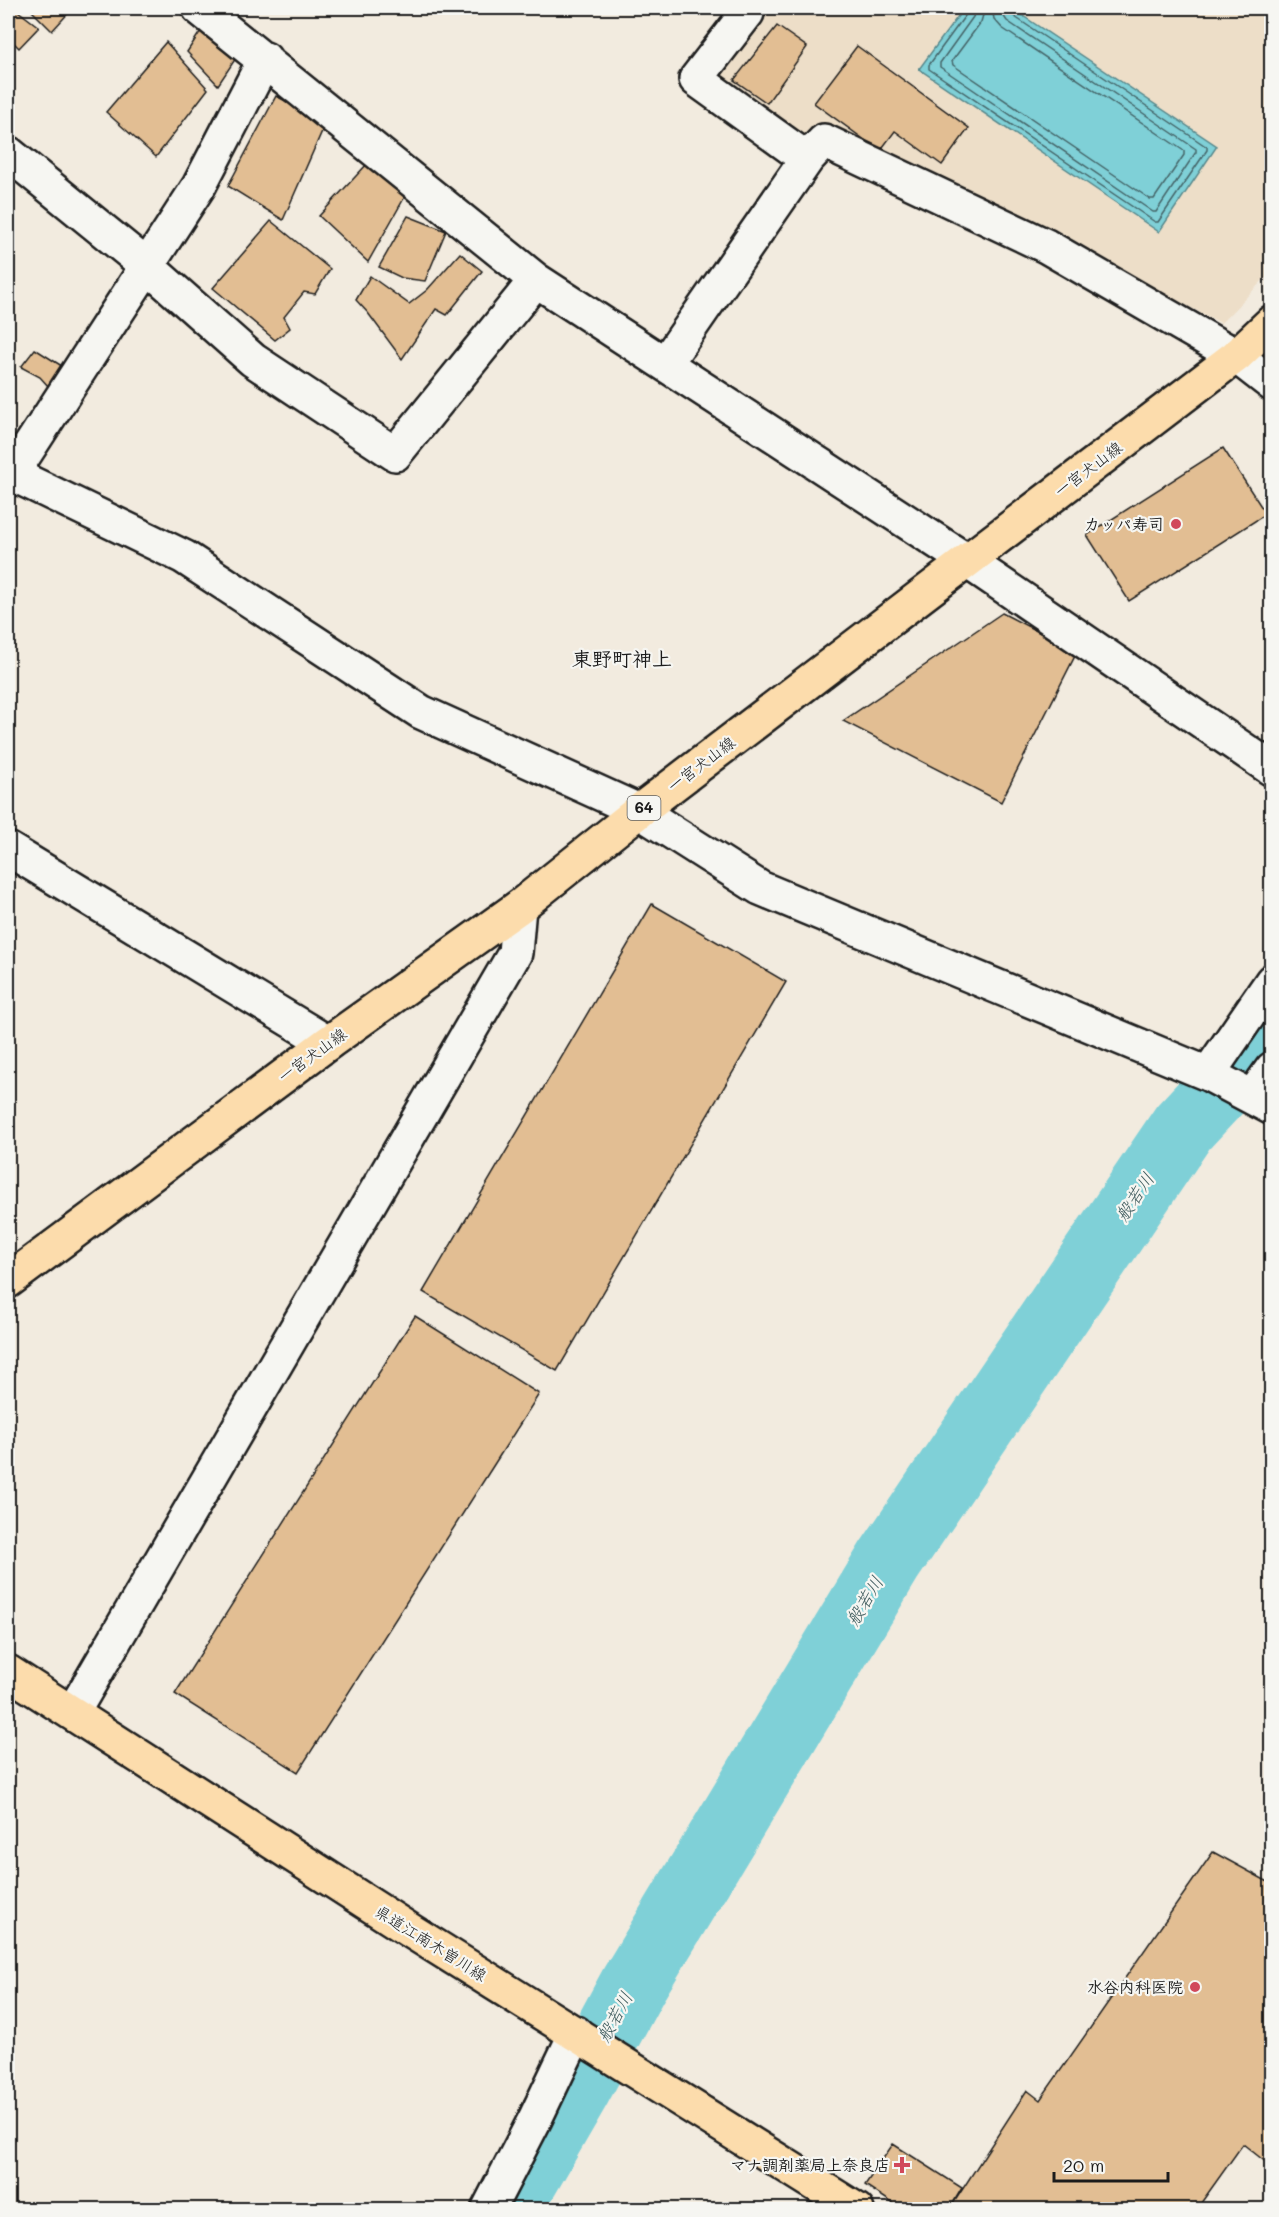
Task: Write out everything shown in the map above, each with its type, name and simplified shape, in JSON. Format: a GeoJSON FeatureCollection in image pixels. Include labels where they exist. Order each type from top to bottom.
{"type":"FeatureCollection","features":[{"type":"Feature","properties":{"kind":"main road","name":"一宮犬山線"},"geometry":{"type":"LineString","coordinates":[[14,1268],[519,907],[639,811],[1236,356],[1272,322]]}},
{"type":"Feature","properties":{"kind":"main road","name":"県道江南木曽川線"},"geometry":{"type":"LineString","coordinates":[[8,1672],[411,1931],[857,2210]]}},
{"type":"Feature","properties":{"kind":"street"},"geometry":{"type":"LineString","coordinates":[[199,8],[536,280],[967,561],[1272,769]]}},
{"type":"Feature","properties":{"kind":"street"},"geometry":{"type":"LineString","coordinates":[[739,8],[747,14],[696,79],[807,159]]}},
{"type":"Feature","properties":{"kind":"street"},"geometry":{"type":"LineString","coordinates":[[265,59],[199,186],[9,476],[184,557],[421,712],[639,811],[760,888],[1208,1074],[1262,1103],[1272,1069]]}},
{"type":"Feature","properties":{"kind":"street"},"geometry":{"type":"LineString","coordinates":[[665,364],[807,159],[824,141],[1047,246],[1236,356],[1272,384]]}},
{"type":"Feature","properties":{"kind":"street"},"geometry":{"type":"LineString","coordinates":[[8,153],[147,266],[253,360],[395,454],[536,280]]}},
{"type":"Feature","properties":{"kind":"street"},"geometry":{"type":"LineString","coordinates":[[8,849],[328,1043]]}},
{"type":"Feature","properties":{"kind":"street"},"geometry":{"type":"LineString","coordinates":[[73,1713],[515,953],[519,907]]}},
{"type":"Feature","properties":{"kind":"street"},"geometry":{"type":"LineString","coordinates":[[1208,1074],[1272,981]]}},
{"type":"Feature","properties":{"kind":"street"},"geometry":{"type":"LineString","coordinates":[[488,2210],[536,2119],[576,2033]]}},
{"type":"Feature","properties":{"kind":"shaded area"},"geometry":{"type":"Polygon","coordinates":[[[747,8],[1271,8],[1271,272],[1221,323],[980,201],[806,143],[708,80],[747,8]]]}},
{"type":"Feature","properties":{"kind":"water"},"geometry":{"type":"Polygon","coordinates":[[[964,8],[1011,8],[1217,146],[1159,232],[919,69],[964,8]]]}},
{"type":"Feature","properties":{"kind":"building"},"geometry":{"type":"Polygon","coordinates":[[[8,8],[14,8],[39,27],[19,48],[8,37],[8,8]]]}},
{"type":"Feature","properties":{"kind":"building"},"geometry":{"type":"Polygon","coordinates":[[[29,8],[73,8],[52,31],[29,8]]]}},
{"type":"Feature","properties":{"kind":"building"},"geometry":{"type":"Polygon","coordinates":[[[777,26],[807,47],[767,103],[734,80],[777,26]]]}},
{"type":"Feature","properties":{"kind":"building"},"geometry":{"type":"Polygon","coordinates":[[[202,29],[238,55],[218,85],[187,52],[202,29]]]}},
{"type":"Feature","properties":{"kind":"building"},"geometry":{"type":"Polygon","coordinates":[[[166,42],[208,89],[156,157],[106,112],[166,42]]]}},
{"type":"Feature","properties":{"kind":"building"},"geometry":{"type":"Polygon","coordinates":[[[857,46],[969,128],[942,165],[895,131],[880,151],[814,103],[857,46]]]}},
{"type":"Feature","properties":{"kind":"building"},"geometry":{"type":"Polygon","coordinates":[[[276,96],[326,122],[283,220],[228,186],[276,96]]]}},
{"type":"Feature","properties":{"kind":"building"},"geometry":{"type":"Polygon","coordinates":[[[368,163],[407,193],[368,262],[319,216],[368,163]]]}},
{"type":"Feature","properties":{"kind":"building"},"geometry":{"type":"Polygon","coordinates":[[[408,216],[446,231],[425,281],[402,278],[379,267],[408,216]]]}},
{"type":"Feature","properties":{"kind":"building"},"geometry":{"type":"Polygon","coordinates":[[[271,221],[330,269],[315,294],[304,292],[284,317],[290,328],[275,340],[213,288],[271,221]]]}},
{"type":"Feature","properties":{"kind":"building"},"geometry":{"type":"Polygon","coordinates":[[[460,253],[482,271],[447,315],[436,309],[402,359],[356,300],[370,276],[409,304],[427,290],[460,253]]]}},
{"type":"Feature","properties":{"kind":"building"},"geometry":{"type":"Polygon","coordinates":[[[35,349],[65,368],[49,387],[40,377],[21,367],[35,349]]]}},
{"type":"Feature","properties":{"kind":"building","name":"カッパ寿司"},"geometry":{"type":"Polygon","coordinates":[[[1223,448],[1266,514],[1129,601],[1087,535],[1223,448]]]}},
{"type":"Feature","properties":{"kind":"building"},"geometry":{"type":"Polygon","coordinates":[[[1002,613],[1077,652],[1001,802],[843,721],[1002,613]]]}},
{"type":"Feature","properties":{"kind":"building"},"geometry":{"type":"Polygon","coordinates":[[[652,904],[786,982],[557,1371],[423,1292],[652,904]]]}},
{"type":"Feature","properties":{"kind":"building"},"geometry":{"type":"Polygon","coordinates":[[[415,1316],[539,1394],[298,1772],[175,1694],[415,1316]]]}},
{"type":"Feature","properties":{"kind":"building","name":"水谷内科医院"},"geometry":{"type":"Polygon","coordinates":[[[1213,1852],[1272,1884],[1272,2167],[1243,2144],[1196,2210],[949,2210],[1027,2090],[1040,2100],[1213,1852]]]}},
{"type":"Feature","properties":{"kind":"building","name":"マナ調剤薬局上奈良店"},"geometry":{"type":"Polygon","coordinates":[[[893,2144],[962,2188],[949,2210],[903,2210],[865,2185],[893,2144]]]}},
{"type":"Feature","properties":{"kind":"waterway","name":"般若川"},"geometry":{"type":"LineString","coordinates":[[507,2210],[577,2089],[633,1985],[889,1561],[1183,1127],[1254,1051],[1272,1024]]}},
{"type":"Feature","properties":{"kind":"place","name":"カッパ寿司"},"geometry":{"type":"Point","coordinates":[1176,524]}},
{"type":"Feature","properties":{"kind":"place","name":"水谷内科医院"},"geometry":{"type":"Point","coordinates":[1195,1987]}},
{"type":"Feature","properties":{"kind":"place","name":"マナ調剤薬局上奈良店"},"geometry":{"type":"Point","coordinates":[902,2165]}},
{"type":"Feature","properties":{"kind":"district","name":"東野町神上"},"geometry":{"type":"Point","coordinates":[622,659]}}]}
